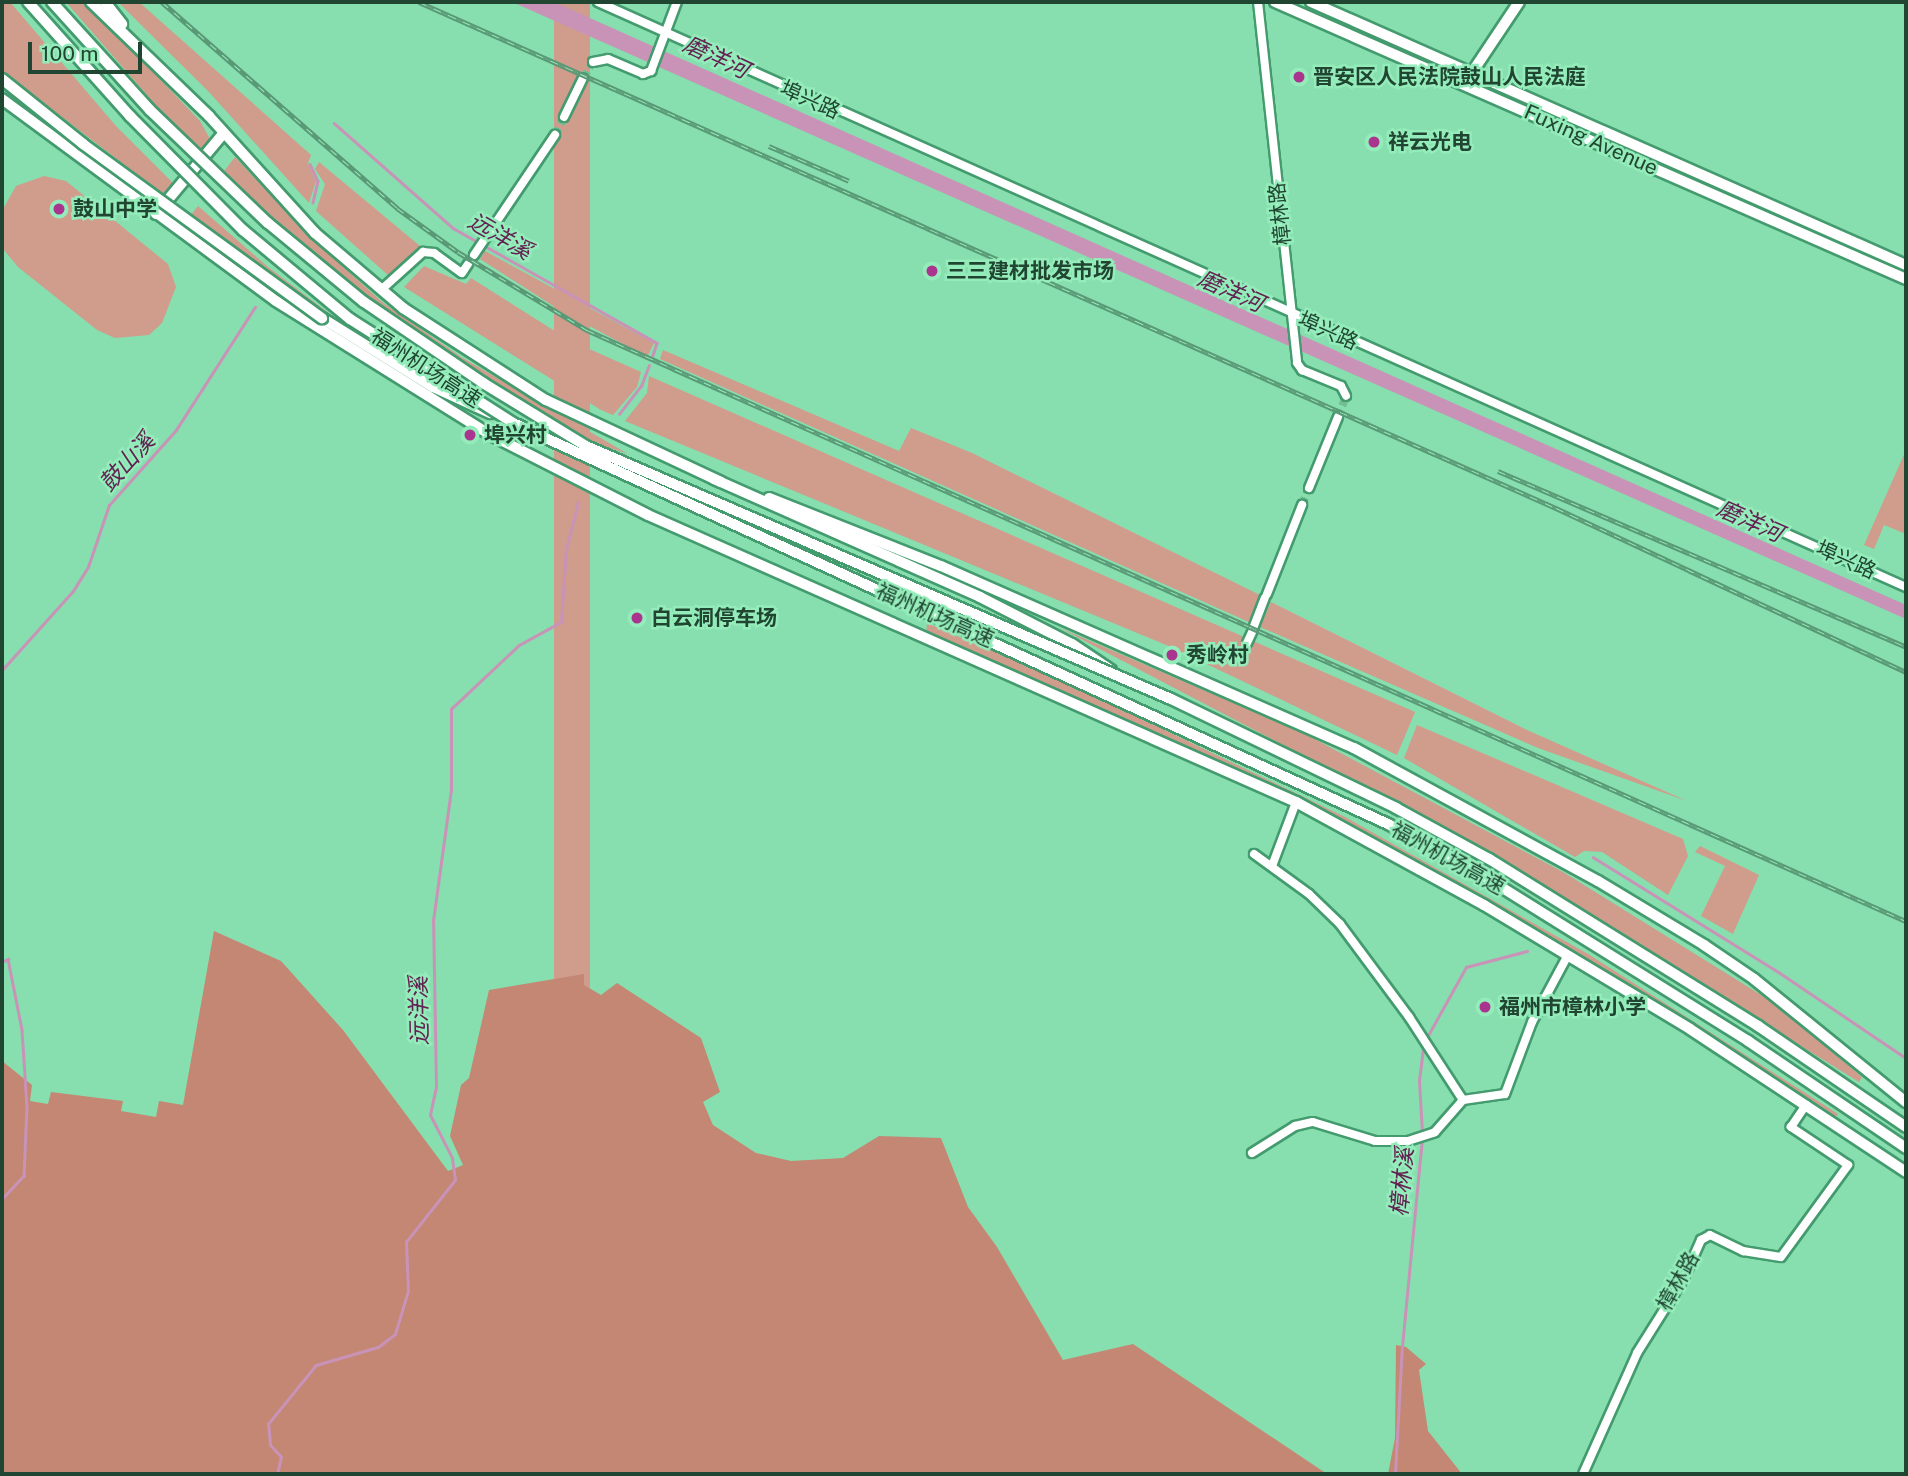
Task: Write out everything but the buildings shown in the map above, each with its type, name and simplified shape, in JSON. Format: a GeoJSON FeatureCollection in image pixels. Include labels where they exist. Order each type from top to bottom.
{"type":"FeatureCollection","features":[{"type":"Feature","properties":{"kind":"highway","name":"福州机场高速"},"geometry":{"type":"LineString","coordinates":[[28,2],[130,116],[243,230],[350,319],[513,423],[1388,824],[1480,874],[1725,1027],[1906,1148]]}},
{"type":"Feature","properties":{"kind":"highway","name":"福州机场高速"},"geometry":{"type":"LineString","coordinates":[[52,2],[149,110],[268,223],[355,295],[483,383],[586,446],[1128,681],[1384,802],[1489,859],[1758,1027],[1906,1127]]}},
{"type":"Feature","properties":{"kind":"highway"},"geometry":{"type":"LineString","coordinates":[[2,79],[83,144],[322,318],[433,387],[513,423]]}},
{"type":"Feature","properties":{"kind":"highway"},"geometry":{"type":"LineString","coordinates":[[713,479],[980,597],[1072,644],[1128,681]]}},
{"type":"Feature","properties":{"kind":"main road"},"geometry":{"type":"LineString","coordinates":[[91,2],[135,41]]}},
{"type":"Feature","properties":{"kind":"main road"},"geometry":{"type":"LineString","coordinates":[[105,2],[135,41],[315,233],[380,290],[433,330],[534,393],[713,479],[929,560],[1354,748],[1598,881],[1704,945],[1773,994],[1906,1102]]}},
{"type":"Feature","properties":{"kind":"main road","name":"Fuxing Avenue"},"geometry":{"type":"LineString","coordinates":[[1275,2],[1906,279]]}},
{"type":"Feature","properties":{"kind":"main road","name":"Fuxing Avenue"},"geometry":{"type":"LineString","coordinates":[[1311,2],[1906,265]]}},
{"type":"Feature","properties":{"kind":"main road"},"geometry":{"type":"LineString","coordinates":[[1464,84],[1519,2]]}},
{"type":"Feature","properties":{"kind":"main road"},"geometry":{"type":"LineString","coordinates":[[2,99],[276,301],[415,391],[610,497],[1296,802],[1568,955],[1806,1105],[1906,1172]]}},
{"type":"Feature","properties":{"kind":"main road"},"geometry":{"type":"LineString","coordinates":[[156,214],[222,135]]}},
{"type":"Feature","properties":{"kind":"street","name":"埠兴路"},"geometry":{"type":"LineString","coordinates":[[598,2],[1290,314],[1906,587]]}},
{"type":"Feature","properties":{"kind":"street"},"geometry":{"type":"LineString","coordinates":[[593,62],[608,59],[643,74],[653,68],[677,2]]}},
{"type":"Feature","properties":{"kind":"street","name":"樟林路"},"geometry":{"type":"LineString","coordinates":[[1258,2],[1296,357],[1302,370],[1341,386],[1346,396]]}},
{"type":"Feature","properties":{"kind":"street"},"geometry":{"type":"LineString","coordinates":[[564,117],[583,78]]}},
{"type":"Feature","properties":{"kind":"street"},"geometry":{"type":"LineString","coordinates":[[474,255],[555,135]]}},
{"type":"Feature","properties":{"kind":"street"},"geometry":{"type":"LineString","coordinates":[[380,290],[423,252],[438,255],[462,273],[468,264]]}},
{"type":"Feature","properties":{"kind":"street"},"geometry":{"type":"LineString","coordinates":[[1309,488],[1338,417]]}},
{"type":"Feature","properties":{"kind":"street"},"geometry":{"type":"LineString","coordinates":[[1247,643],[1302,505]]}},
{"type":"Feature","properties":{"kind":"street"},"geometry":{"type":"LineString","coordinates":[[1272,866],[1296,802]]}},
{"type":"Feature","properties":{"kind":"street"},"geometry":{"type":"LineString","coordinates":[[1254,855],[1272,866],[1340,924],[1422,1037],[1463,1100]]}},
{"type":"Feature","properties":{"kind":"street"},"geometry":{"type":"LineString","coordinates":[[1252,1153],[1304,1122],[1382,1143],[1414,1139],[1435,1132],[1463,1100],[1500,1097],[1509,1089],[1532,1021],[1568,955]]}},
{"type":"Feature","properties":{"kind":"street","name":"樟林路"},"geometry":{"type":"LineString","coordinates":[[1583,1474],[1637,1353],[1684,1278],[1701,1240],[1710,1235],[1742,1251],[1782,1257],[1848,1165],[1791,1127],[1806,1105]]}},
{"type":"Feature","properties":{"kind":"shaded area"},"geometry":{"type":"Polygon","coordinates":[[[2,2],[10,2],[116,126],[175,185],[166,197],[2,71],[2,2]]]}},
{"type":"Feature","properties":{"kind":"shaded area"},"geometry":{"type":"Polygon","coordinates":[[[66,2],[86,2],[200,121],[210,139],[199,155],[66,2]]]}},
{"type":"Feature","properties":{"kind":"shaded area"},"geometry":{"type":"Polygon","coordinates":[[[118,2],[139,2],[311,155],[308,163],[316,181],[309,203],[208,91],[118,2]]]}},
{"type":"Feature","properties":{"kind":"shaded area"},"geometry":{"type":"Polygon","coordinates":[[[512,2],[554,2],[1906,605],[1906,619],[512,2]]]}},
{"type":"Feature","properties":{"kind":"shaded area"},"geometry":{"type":"Polygon","coordinates":[[[554,2],[590,2],[590,1474],[554,1474],[554,2]]]}},
{"type":"Feature","properties":{"kind":"shaded area"},"geometry":{"type":"Polygon","coordinates":[[[235,157],[311,238],[382,302],[461,357],[628,454],[598,444],[532,409],[372,304],[299,247],[221,175],[235,157]]]}},
{"type":"Feature","properties":{"kind":"shaded area"},"geometry":{"type":"Polygon","coordinates":[[[319,162],[420,246],[389,276],[316,211],[325,184],[315,169],[319,162]]]}},
{"type":"Feature","properties":{"kind":"shaded area","name":"鼓山中学"},"geometry":{"type":"Polygon","coordinates":[[[44,176],[66,181],[168,264],[176,287],[162,323],[149,335],[115,338],[97,330],[18,267],[4,250],[3,209],[16,186],[44,176]]]}},
{"type":"Feature","properties":{"kind":"shaded area"},"geometry":{"type":"Polygon","coordinates":[[[198,206],[268,267],[343,324],[191,215],[198,206]]]}},
{"type":"Feature","properties":{"kind":"shaded area"},"geometry":{"type":"Polygon","coordinates":[[[186,225],[338,335],[514,441],[487,428],[309,319],[183,229],[186,225]]]}},
{"type":"Feature","properties":{"kind":"shaded area"},"geometry":{"type":"Polygon","coordinates":[[[485,251],[654,343],[647,357],[558,309],[480,259],[485,251]]]}},
{"type":"Feature","properties":{"kind":"shaded area"},"geometry":{"type":"Polygon","coordinates":[[[424,266],[466,284],[471,278],[569,340],[641,372],[637,387],[613,415],[601,410],[404,287],[424,266]]]}},
{"type":"Feature","properties":{"kind":"shaded area"},"geometry":{"type":"Polygon","coordinates":[[[663,350],[899,451],[911,428],[972,453],[1262,596],[1251,623],[660,359],[663,350]]]}},
{"type":"Feature","properties":{"kind":"shaded area"},"geometry":{"type":"Polygon","coordinates":[[[649,376],[1415,712],[1397,755],[1171,647],[625,421],[647,393],[649,376]]]}},
{"type":"Feature","properties":{"kind":"shaded area"},"geometry":{"type":"Polygon","coordinates":[[[1906,450],[1906,534],[1884,525],[1874,549],[1864,545],[1906,450]]]}},
{"type":"Feature","properties":{"kind":"shaded area"},"geometry":{"type":"Polygon","coordinates":[[[1271,602],[1527,730],[1687,801],[1538,748],[1260,627],[1271,602]]]}},
{"type":"Feature","properties":{"kind":"shaded area"},"geometry":{"type":"Polygon","coordinates":[[[927,623],[1067,683],[1345,817],[1588,954],[1838,1114],[1835,1118],[1681,1019],[1395,851],[1293,797],[1139,725],[926,637],[927,623]]]}},
{"type":"Feature","properties":{"kind":"shaded area"},"geometry":{"type":"Polygon","coordinates":[[[1058,627],[1307,735],[1563,872],[1774,1003],[1862,1077],[1859,1082],[1498,858],[1058,627]]]}},
{"type":"Feature","properties":{"kind":"shaded area"},"geometry":{"type":"Polygon","coordinates":[[[1417,725],[1683,839],[1688,856],[1668,895],[1602,852],[1584,851],[1575,857],[1404,758],[1417,725]]]}},
{"type":"Feature","properties":{"kind":"shaded area"},"geometry":{"type":"Polygon","coordinates":[[[1700,846],[1759,875],[1733,934],[1701,916],[1725,866],[1695,852],[1700,846]]]}},
{"type":"Feature","properties":{"kind":"shaded area"},"geometry":{"type":"Polygon","coordinates":[[[214,931],[281,961],[343,1030],[448,1171],[463,1165],[450,1136],[461,1085],[469,1078],[489,990],[584,974],[584,985],[601,995],[617,983],[701,1038],[720,1092],[703,1102],[713,1125],[756,1153],[791,1161],[843,1158],[879,1136],[941,1138],[968,1207],[997,1247],[1063,1360],[1133,1344],[1327,1474],[2,1474],[2,1061],[32,1085],[30,1101],[48,1104],[51,1092],[123,1101],[121,1111],[156,1117],[159,1101],[183,1105],[214,931]]]}},
{"type":"Feature","properties":{"kind":"shaded area"},"geometry":{"type":"Polygon","coordinates":[[[1396,1345],[1406,1347],[1426,1364],[1419,1370],[1428,1431],[1462,1474],[1388,1474],[1395,1438],[1396,1345]]]}},
{"type":"Feature","properties":{"kind":"waterway","name":"远洋溪"},"geometry":{"type":"LineString","coordinates":[[334,123],[453,228],[657,343],[653,355]]}},
{"type":"Feature","properties":{"kind":"waterway"},"geometry":{"type":"LineString","coordinates":[[310,164],[318,181],[313,202]]}},
{"type":"Feature","properties":{"kind":"waterway","name":"鼓山溪"},"geometry":{"type":"LineString","coordinates":[[2,670],[73,591],[88,567],[109,505],[176,430],[255,307]]}},
{"type":"Feature","properties":{"kind":"waterway","name":"远洋溪"},"geometry":{"type":"LineString","coordinates":[[619,414],[641,386],[649,365]]}},
{"type":"Feature","properties":{"kind":"waterway","name":"远洋溪"},"geometry":{"type":"LineString","coordinates":[[277,1474],[281,1457],[270,1445],[268,1424],[316,1365],[378,1347],[395,1334],[408,1291],[406,1242],[455,1180],[452,1158],[430,1115],[436,1087],[433,921],[451,789],[451,709],[519,645],[561,622],[566,549],[578,503]]}},
{"type":"Feature","properties":{"kind":"waterway"},"geometry":{"type":"LineString","coordinates":[[1593,857],[1777,971],[1906,1058]]}},
{"type":"Feature","properties":{"kind":"waterway","name":"樟林溪"},"geometry":{"type":"LineString","coordinates":[[1426,1039],[1466,967],[1527,951]]}},
{"type":"Feature","properties":{"kind":"waterway"},"geometry":{"type":"LineString","coordinates":[[2,962],[8,959],[22,1030],[27,1107],[24,1176],[2,1200]]}},
{"type":"Feature","properties":{"kind":"waterway","name":"樟林溪"},"geometry":{"type":"LineString","coordinates":[[1422,1133],[1419,1081],[1423,1046]]}},
{"type":"Feature","properties":{"kind":"waterway","name":"樟林溪"},"geometry":{"type":"LineString","coordinates":[[1395,1474],[1402,1346],[1422,1139]]}},
{"type":"Feature","properties":{"kind":"tunnel"},"geometry":{"type":"LineString","coordinates":[[583,78],[593,62]]}},
{"type":"Feature","properties":{"kind":"tunnel"},"geometry":{"type":"LineString","coordinates":[[555,135],[564,117]]}},
{"type":"Feature","properties":{"kind":"tunnel"},"geometry":{"type":"LineString","coordinates":[[1338,417],[1346,396]]}},
{"type":"Feature","properties":{"kind":"tunnel"},"geometry":{"type":"LineString","coordinates":[[1302,505],[1309,488]]}},
{"type":"Feature","properties":{"kind":"railway"},"geometry":{"type":"LineString","coordinates":[[162,2],[397,208],[458,252],[587,330],[1906,921]]}},
{"type":"Feature","properties":{"kind":"railway"},"geometry":{"type":"LineString","coordinates":[[419,2],[1556,508],[1906,672]]}},
{"type":"Feature","properties":{"kind":"railway"},"geometry":{"type":"LineString","coordinates":[[769,146],[849,181]]}},
{"type":"Feature","properties":{"kind":"railway"},"geometry":{"type":"LineString","coordinates":[[1498,471],[1906,647]]}},
{"type":"Feature","properties":{"kind":"place","name":"晋安区人民法院鼓山人民法庭"},"geometry":{"type":"Point","coordinates":[1299,77]}},
{"type":"Feature","properties":{"kind":"place","name":"祥云光电"},"geometry":{"type":"Point","coordinates":[1374,142]}},
{"type":"Feature","properties":{"kind":"place","name":"鼓山中学"},"geometry":{"type":"Point","coordinates":[59,209]}},
{"type":"Feature","properties":{"kind":"place","name":"三三建材批发市场"},"geometry":{"type":"Point","coordinates":[932,271]}},
{"type":"Feature","properties":{"kind":"place","name":"埠兴村"},"geometry":{"type":"Point","coordinates":[470,435]}},
{"type":"Feature","properties":{"kind":"place","name":"白云洞停车场"},"geometry":{"type":"Point","coordinates":[637,618]}},
{"type":"Feature","properties":{"kind":"place","name":"秀岭村"},"geometry":{"type":"Point","coordinates":[1172,655]}},
{"type":"Feature","properties":{"kind":"place","name":"福州市樟林小学"},"geometry":{"type":"Point","coordinates":[1485,1007]}},
{"type":"Feature","properties":{"kind":"water label","name":"磨洋河"},"geometry":{"type":"Point","coordinates":[716,57]}},
{"type":"Feature","properties":{"kind":"water label","name":"磨洋河"},"geometry":{"type":"Point","coordinates":[1231,291]}},
{"type":"Feature","properties":{"kind":"water label","name":"磨洋河"},"geometry":{"type":"Point","coordinates":[1750,521]}}]}
